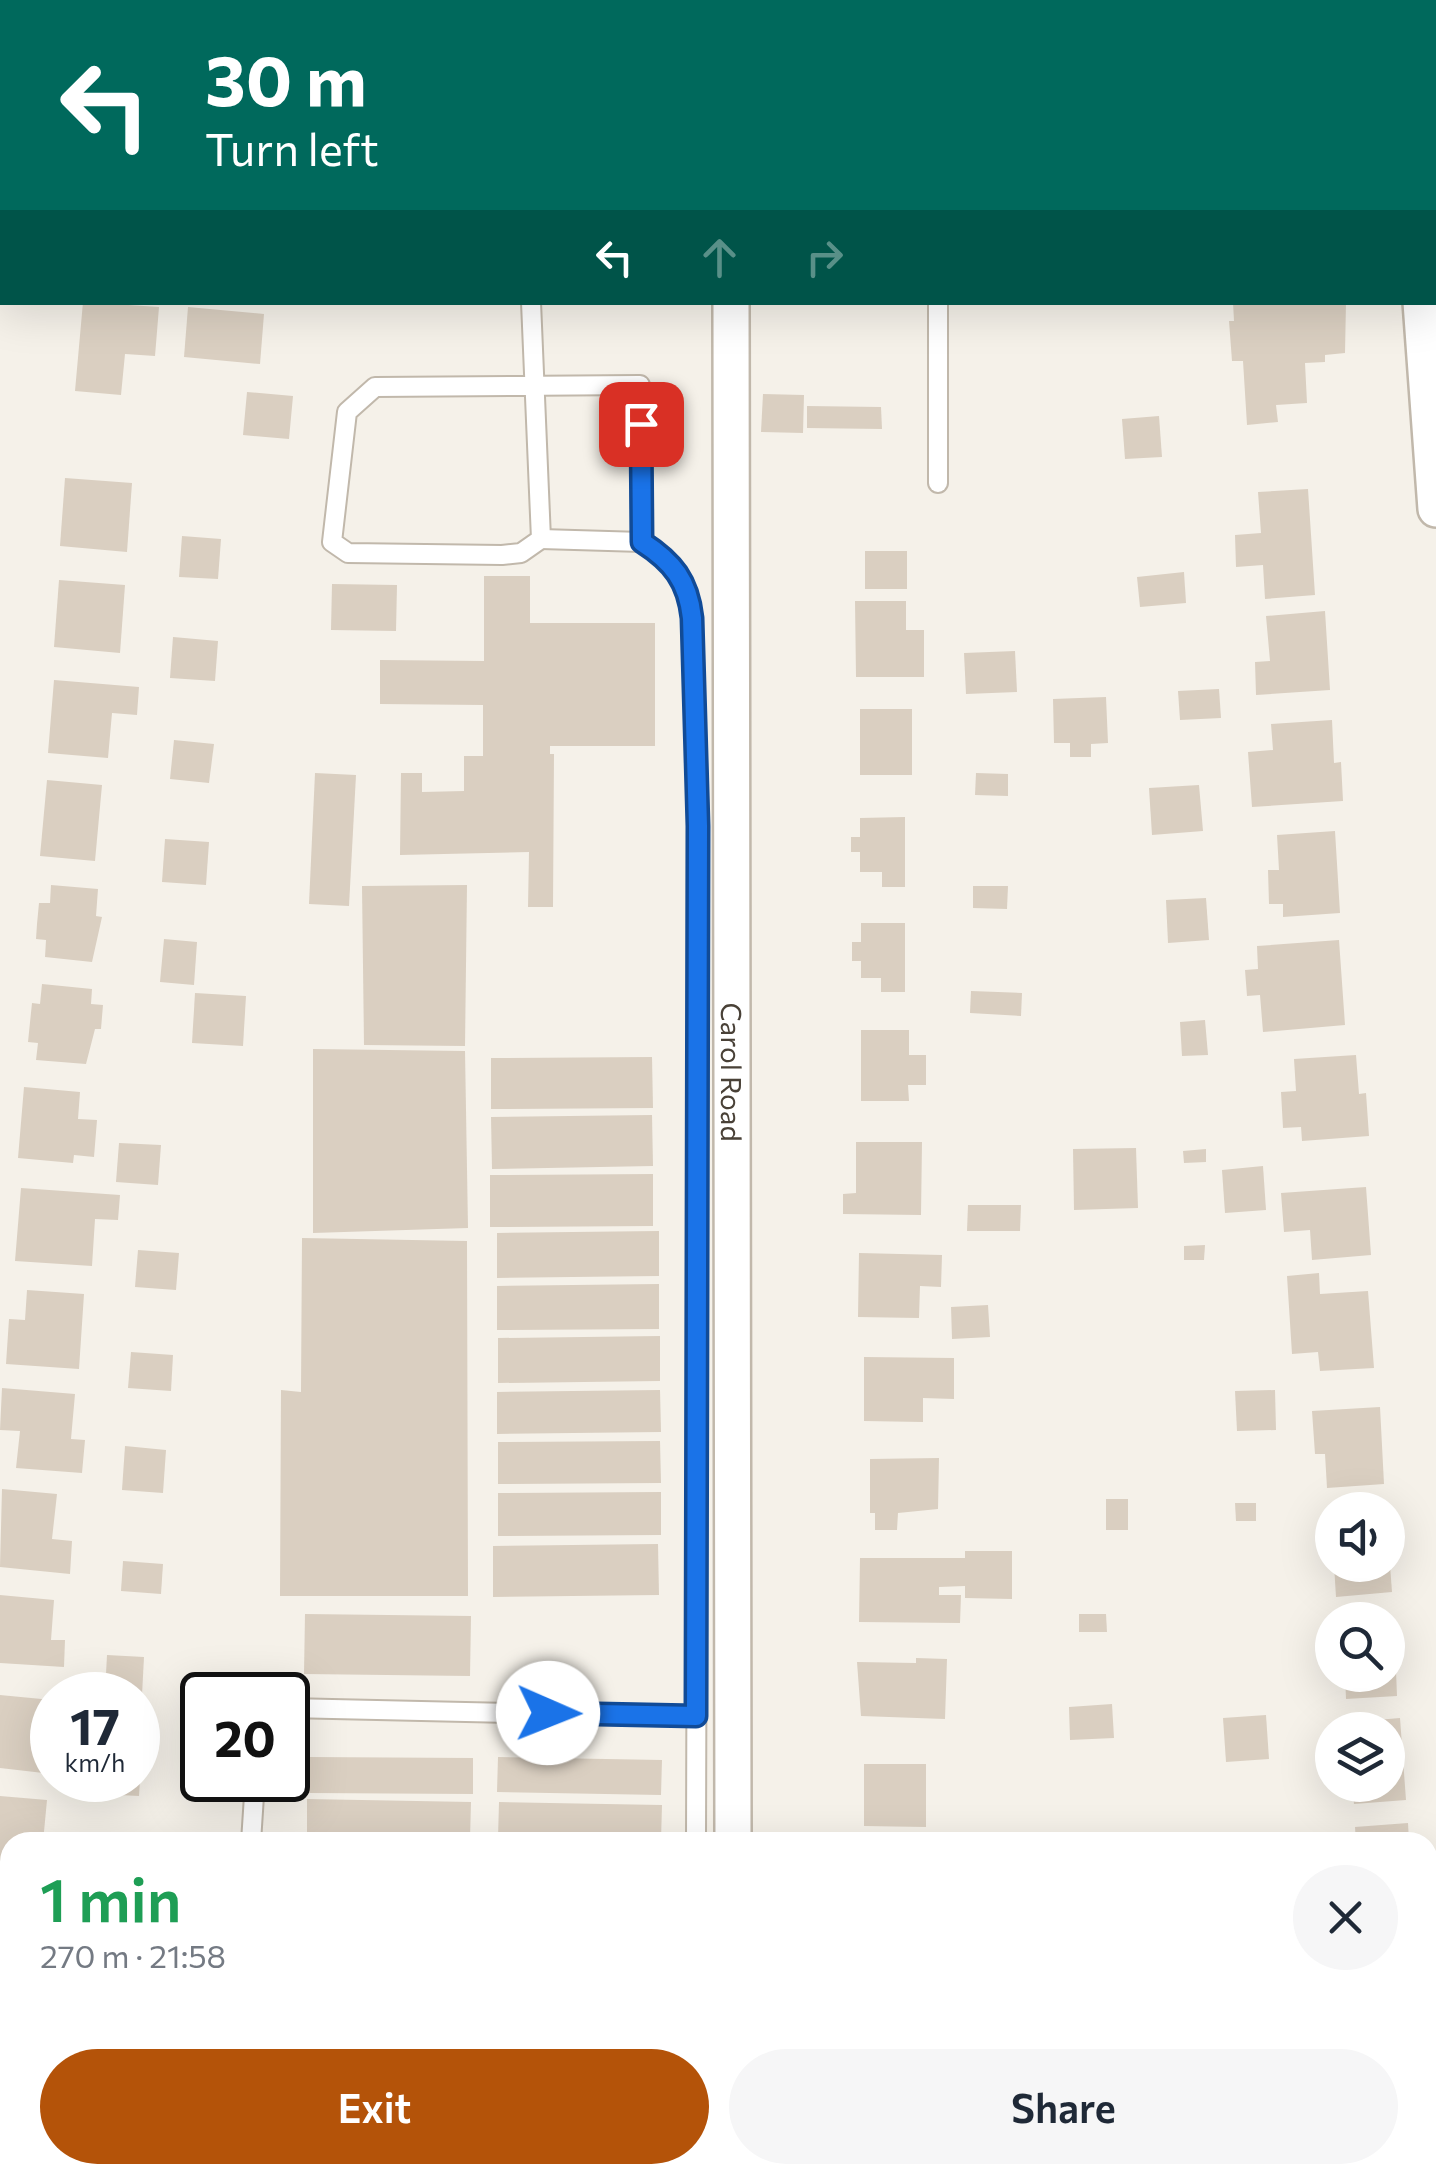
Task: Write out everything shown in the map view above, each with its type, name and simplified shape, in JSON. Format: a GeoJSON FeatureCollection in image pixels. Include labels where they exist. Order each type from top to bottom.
{"type":"FeatureCollection","features":[{"type":"Feature","properties":{"kind":"street","name":"Carol Road"},"geometry":{"type":"LineString","coordinates":[[731,305],[734,1832]]}},
{"type":"Feature","properties":{"kind":"street"},"geometry":{"type":"LineString","coordinates":[[1422,305],[1436,510]]}},
{"type":"Feature","properties":{"kind":"lane"},"geometry":{"type":"LineString","coordinates":[[531,305],[541,540]]}},
{"type":"Feature","properties":{"kind":"lane"},"geometry":{"type":"LineString","coordinates":[[938,305],[938,483]]}},
{"type":"Feature","properties":{"kind":"lane"},"geometry":{"type":"LineString","coordinates":[[642,542],[640,385],[375,387],[358,398],[348,412],[332,542],[348,553],[502,555],[521,552],[541,540],[642,542],[674,566],[690,592],[698,826],[696,1832]]}},
{"type":"Feature","properties":{"kind":"lane"},"geometry":{"type":"LineString","coordinates":[[310,1708],[696,1716]]}},
{"type":"Feature","properties":{"kind":"lane"},"geometry":{"type":"LineString","coordinates":[[251,1832],[253,1802]]}},
{"type":"Feature","properties":{"kind":"building"},"geometry":{"type":"Polygon","coordinates":[[[83,305],[159,307],[155,356],[125,354],[121,395],[75,391],[83,305]]]}},
{"type":"Feature","properties":{"kind":"building"},"geometry":{"type":"Polygon","coordinates":[[[1233,305],[1346,305],[1345,353],[1325,355],[1325,362],[1305,363],[1307,403],[1276,405],[1278,422],[1247,425],[1243,361],[1232,361],[1229,321],[1234,321],[1233,305]]]}},
{"type":"Feature","properties":{"kind":"building"},"geometry":{"type":"Polygon","coordinates":[[[188,307],[264,314],[260,364],[184,357],[188,307]]]}},
{"type":"Feature","properties":{"kind":"building"},"geometry":{"type":"Polygon","coordinates":[[[247,392],[293,396],[289,439],[243,435],[247,392]]]}},
{"type":"Feature","properties":{"kind":"building"},"geometry":{"type":"Polygon","coordinates":[[[763,394],[804,395],[803,433],[761,432],[763,394]]]}},
{"type":"Feature","properties":{"kind":"building"},"geometry":{"type":"Polygon","coordinates":[[[807,406],[881,407],[882,429],[807,428],[807,406]]]}},
{"type":"Feature","properties":{"kind":"building"},"geometry":{"type":"Polygon","coordinates":[[[1159,416],[1162,457],[1125,459],[1122,419],[1159,416]]]}},
{"type":"Feature","properties":{"kind":"building"},"geometry":{"type":"Polygon","coordinates":[[[65,478],[132,483],[127,552],[60,546],[65,478]]]}},
{"type":"Feature","properties":{"kind":"building"},"geometry":{"type":"Polygon","coordinates":[[[1308,489],[1315,595],[1265,599],[1263,565],[1236,567],[1235,535],[1261,533],[1258,492],[1308,489]]]}},
{"type":"Feature","properties":{"kind":"building"},"geometry":{"type":"Polygon","coordinates":[[[182,536],[221,539],[218,579],[179,577],[182,536]]]}},
{"type":"Feature","properties":{"kind":"building"},"geometry":{"type":"Polygon","coordinates":[[[865,551],[907,551],[907,589],[865,589],[865,551]]]}},
{"type":"Feature","properties":{"kind":"building"},"geometry":{"type":"Polygon","coordinates":[[[1184,572],[1186,603],[1140,607],[1137,577],[1184,572]]]}},
{"type":"Feature","properties":{"kind":"building"},"geometry":{"type":"Polygon","coordinates":[[[484,576],[530,576],[530,623],[655,623],[655,746],[550,746],[550,754],[554,754],[553,907],[528,907],[529,852],[400,855],[401,773],[422,773],[422,792],[464,791],[464,756],[483,756],[483,705],[380,704],[380,660],[484,661],[484,576]]]}},
{"type":"Feature","properties":{"kind":"building"},"geometry":{"type":"Polygon","coordinates":[[[59,580],[125,585],[120,653],[54,647],[59,580]]]}},
{"type":"Feature","properties":{"kind":"building"},"geometry":{"type":"Polygon","coordinates":[[[332,584],[397,585],[396,631],[331,630],[332,584]]]}},
{"type":"Feature","properties":{"kind":"building"},"geometry":{"type":"Polygon","coordinates":[[[855,601],[906,601],[906,630],[924,630],[924,677],[856,677],[855,601]]]}},
{"type":"Feature","properties":{"kind":"building"},"geometry":{"type":"Polygon","coordinates":[[[1325,611],[1330,690],[1256,695],[1255,662],[1270,661],[1266,616],[1325,611]]]}},
{"type":"Feature","properties":{"kind":"building"},"geometry":{"type":"Polygon","coordinates":[[[173,637],[218,641],[215,681],[170,678],[173,637]]]}},
{"type":"Feature","properties":{"kind":"building"},"geometry":{"type":"Polygon","coordinates":[[[1015,651],[1017,692],[966,694],[964,653],[1015,651]]]}},
{"type":"Feature","properties":{"kind":"building"},"geometry":{"type":"Polygon","coordinates":[[[54,680],[139,687],[137,715],[112,713],[108,758],[48,753],[54,680]]]}},
{"type":"Feature","properties":{"kind":"building"},"geometry":{"type":"Polygon","coordinates":[[[1219,689],[1221,718],[1180,720],[1178,691],[1219,689]]]}},
{"type":"Feature","properties":{"kind":"building"},"geometry":{"type":"Polygon","coordinates":[[[1106,697],[1108,743],[1091,744],[1091,757],[1070,757],[1070,743],[1054,743],[1053,699],[1106,697]]]}},
{"type":"Feature","properties":{"kind":"building"},"geometry":{"type":"Polygon","coordinates":[[[860,709],[912,709],[912,775],[860,775],[860,709]]]}},
{"type":"Feature","properties":{"kind":"building"},"geometry":{"type":"Polygon","coordinates":[[[1332,720],[1334,763],[1341,762],[1343,801],[1252,807],[1248,752],[1273,750],[1271,724],[1332,720]]]}},
{"type":"Feature","properties":{"kind":"building"},"geometry":{"type":"Polygon","coordinates":[[[174,740],[214,744],[209,783],[170,779],[174,740]]]}},
{"type":"Feature","properties":{"kind":"building"},"geometry":{"type":"Polygon","coordinates":[[[315,773],[356,775],[349,906],[309,904],[315,773]]]}},
{"type":"Feature","properties":{"kind":"building"},"geometry":{"type":"Polygon","coordinates":[[[976,773],[1008,774],[1008,796],[975,795],[976,773]]]}},
{"type":"Feature","properties":{"kind":"building"},"geometry":{"type":"Polygon","coordinates":[[[47,780],[102,785],[95,861],[40,856],[47,780]]]}},
{"type":"Feature","properties":{"kind":"building"},"geometry":{"type":"Polygon","coordinates":[[[1199,785],[1203,831],[1152,835],[1149,788],[1199,785]]]}},
{"type":"Feature","properties":{"kind":"building"},"geometry":{"type":"Polygon","coordinates":[[[905,817],[905,887],[882,887],[882,872],[860,872],[860,852],[851,852],[851,837],[860,837],[860,818],[905,817]]]}},
{"type":"Feature","properties":{"kind":"building"},"geometry":{"type":"Polygon","coordinates":[[[1335,831],[1340,913],[1283,917],[1283,904],[1269,904],[1268,870],[1279,870],[1277,835],[1335,831]]]}},
{"type":"Feature","properties":{"kind":"building"},"geometry":{"type":"Polygon","coordinates":[[[165,839],[209,842],[206,885],[162,882],[165,839]]]}},
{"type":"Feature","properties":{"kind":"building"},"geometry":{"type":"Polygon","coordinates":[[[51,885],[98,889],[96,916],[102,917],[92,962],[45,957],[46,940],[36,939],[37,924],[39,903],[50,903],[51,885]]]}},
{"type":"Feature","properties":{"kind":"building"},"geometry":{"type":"Polygon","coordinates":[[[467,885],[465,1046],[364,1045],[362,886],[467,885]]]}},
{"type":"Feature","properties":{"kind":"building"},"geometry":{"type":"Polygon","coordinates":[[[973,886],[1008,886],[1007,909],[973,908],[973,886]]]}},
{"type":"Feature","properties":{"kind":"building"},"geometry":{"type":"Polygon","coordinates":[[[1206,898],[1209,940],[1168,943],[1166,900],[1206,898]]]}},
{"type":"Feature","properties":{"kind":"building"},"geometry":{"type":"Polygon","coordinates":[[[861,923],[905,923],[905,992],[881,992],[881,978],[861,978],[861,961],[852,961],[852,942],[861,942],[861,923]]]}},
{"type":"Feature","properties":{"kind":"building"},"geometry":{"type":"Polygon","coordinates":[[[164,939],[197,942],[194,985],[160,982],[164,939]]]}},
{"type":"Feature","properties":{"kind":"building"},"geometry":{"type":"Polygon","coordinates":[[[1339,940],[1345,1025],[1263,1032],[1260,995],[1247,996],[1245,970],[1258,969],[1257,946],[1339,940]]]}},
{"type":"Feature","properties":{"kind":"building"},"geometry":{"type":"Polygon","coordinates":[[[42,984],[92,989],[91,1004],[103,1005],[101,1029],[95,1029],[86,1064],[36,1060],[38,1043],[28,1042],[32,1003],[40,1004],[42,984]]]}},
{"type":"Feature","properties":{"kind":"building"},"geometry":{"type":"Polygon","coordinates":[[[971,991],[1022,993],[1021,1016],[970,1013],[971,991]]]}},
{"type":"Feature","properties":{"kind":"building"},"geometry":{"type":"Polygon","coordinates":[[[195,993],[246,996],[243,1046],[192,1043],[195,993]]]}},
{"type":"Feature","properties":{"kind":"building"},"geometry":{"type":"Polygon","coordinates":[[[1205,1020],[1208,1055],[1182,1056],[1180,1022],[1205,1020]]]}},
{"type":"Feature","properties":{"kind":"building"},"geometry":{"type":"Polygon","coordinates":[[[861,1030],[909,1030],[909,1055],[926,1055],[926,1085],[908,1085],[909,1101],[861,1101],[861,1030]]]}},
{"type":"Feature","properties":{"kind":"building"},"geometry":{"type":"Polygon","coordinates":[[[313,1049],[465,1051],[468,1228],[313,1233],[313,1049]]]}},
{"type":"Feature","properties":{"kind":"building"},"geometry":{"type":"Polygon","coordinates":[[[1356,1055],[1359,1094],[1366,1093],[1369,1136],[1302,1141],[1301,1127],[1283,1128],[1281,1092],[1296,1091],[1294,1059],[1356,1055]]]}},
{"type":"Feature","properties":{"kind":"building"},"geometry":{"type":"Polygon","coordinates":[[[652,1057],[653,1108],[491,1109],[491,1058],[652,1057]]]}},
{"type":"Feature","properties":{"kind":"building"},"geometry":{"type":"Polygon","coordinates":[[[24,1087],[80,1092],[78,1119],[97,1120],[94,1157],[74,1155],[73,1163],[18,1158],[24,1087]]]}},
{"type":"Feature","properties":{"kind":"building"},"geometry":{"type":"Polygon","coordinates":[[[652,1115],[653,1166],[492,1169],[491,1117],[652,1115]]]}},
{"type":"Feature","properties":{"kind":"building"},"geometry":{"type":"Polygon","coordinates":[[[856,1142],[922,1142],[921,1215],[843,1214],[843,1194],[856,1193],[856,1142]]]}},
{"type":"Feature","properties":{"kind":"building"},"geometry":{"type":"Polygon","coordinates":[[[119,1143],[161,1145],[158,1185],[116,1182],[119,1143]]]}},
{"type":"Feature","properties":{"kind":"building"},"geometry":{"type":"Polygon","coordinates":[[[1136,1148],[1138,1208],[1074,1210],[1073,1149],[1136,1148]]]}},
{"type":"Feature","properties":{"kind":"building"},"geometry":{"type":"Polygon","coordinates":[[[1206,1149],[1206,1162],[1184,1163],[1183,1151],[1206,1149]]]}},
{"type":"Feature","properties":{"kind":"building"},"geometry":{"type":"Polygon","coordinates":[[[1263,1166],[1266,1210],[1225,1213],[1222,1170],[1263,1166]]]}},
{"type":"Feature","properties":{"kind":"building"},"geometry":{"type":"Polygon","coordinates":[[[653,1174],[653,1226],[490,1227],[490,1175],[653,1174]]]}},
{"type":"Feature","properties":{"kind":"building"},"geometry":{"type":"Polygon","coordinates":[[[1366,1187],[1371,1255],[1312,1260],[1310,1230],[1284,1232],[1281,1193],[1366,1187]]]}},
{"type":"Feature","properties":{"kind":"building"},"geometry":{"type":"Polygon","coordinates":[[[21,1188],[120,1195],[118,1220],[95,1219],[92,1266],[15,1261],[21,1188]]]}},
{"type":"Feature","properties":{"kind":"building"},"geometry":{"type":"Polygon","coordinates":[[[968,1205],[1021,1205],[1020,1231],[967,1231],[968,1205]]]}},
{"type":"Feature","properties":{"kind":"building"},"geometry":{"type":"Polygon","coordinates":[[[659,1231],[659,1276],[497,1278],[497,1233],[659,1231]]]}},
{"type":"Feature","properties":{"kind":"building"},"geometry":{"type":"Polygon","coordinates":[[[302,1238],[467,1241],[468,1596],[280,1596],[281,1390],[301,1392],[302,1238]]]}},
{"type":"Feature","properties":{"kind":"building"},"geometry":{"type":"Polygon","coordinates":[[[1205,1245],[1204,1260],[1184,1260],[1184,1246],[1205,1245]]]}},
{"type":"Feature","properties":{"kind":"building"},"geometry":{"type":"Polygon","coordinates":[[[138,1250],[179,1253],[176,1290],[135,1287],[138,1250]]]}},
{"type":"Feature","properties":{"kind":"building"},"geometry":{"type":"Polygon","coordinates":[[[859,1253],[942,1255],[941,1287],[920,1286],[919,1318],[858,1317],[859,1253]]]}},
{"type":"Feature","properties":{"kind":"building"},"geometry":{"type":"Polygon","coordinates":[[[1319,1273],[1320,1294],[1368,1291],[1374,1368],[1320,1371],[1318,1352],[1292,1354],[1287,1276],[1319,1273]]]}},
{"type":"Feature","properties":{"kind":"building"},"geometry":{"type":"Polygon","coordinates":[[[659,1284],[659,1329],[497,1330],[497,1286],[659,1284]]]}},
{"type":"Feature","properties":{"kind":"building"},"geometry":{"type":"Polygon","coordinates":[[[27,1290],[84,1294],[79,1369],[6,1364],[9,1319],[25,1320],[27,1290]]]}},
{"type":"Feature","properties":{"kind":"building"},"geometry":{"type":"Polygon","coordinates":[[[988,1305],[990,1337],[952,1339],[951,1307],[988,1305]]]}},
{"type":"Feature","properties":{"kind":"building"},"geometry":{"type":"Polygon","coordinates":[[[660,1336],[660,1381],[498,1383],[498,1338],[660,1336]]]}},
{"type":"Feature","properties":{"kind":"building"},"geometry":{"type":"Polygon","coordinates":[[[131,1352],[173,1355],[171,1391],[128,1388],[131,1352]]]}},
{"type":"Feature","properties":{"kind":"building"},"geometry":{"type":"Polygon","coordinates":[[[864,1357],[954,1358],[954,1399],[923,1398],[923,1422],[864,1421],[864,1357]]]}},
{"type":"Feature","properties":{"kind":"building"},"geometry":{"type":"Polygon","coordinates":[[[2,1388],[75,1394],[71,1439],[85,1440],[82,1473],[16,1468],[20,1431],[0,1430],[2,1388]]]}},
{"type":"Feature","properties":{"kind":"building"},"geometry":{"type":"Polygon","coordinates":[[[660,1390],[661,1432],[497,1434],[497,1392],[660,1390]]]}},
{"type":"Feature","properties":{"kind":"building"},"geometry":{"type":"Polygon","coordinates":[[[1275,1390],[1276,1430],[1237,1431],[1235,1391],[1275,1390]]]}},
{"type":"Feature","properties":{"kind":"building"},"geometry":{"type":"Polygon","coordinates":[[[1380,1407],[1384,1484],[1327,1488],[1325,1454],[1315,1454],[1312,1411],[1380,1407]]]}},
{"type":"Feature","properties":{"kind":"building"},"geometry":{"type":"Polygon","coordinates":[[[660,1441],[661,1483],[498,1484],[498,1442],[660,1441]]]}},
{"type":"Feature","properties":{"kind":"building"},"geometry":{"type":"Polygon","coordinates":[[[125,1446],[166,1450],[163,1493],[122,1490],[125,1446]]]}},
{"type":"Feature","properties":{"kind":"building"},"geometry":{"type":"Polygon","coordinates":[[[939,1458],[938,1509],[898,1513],[897,1530],[875,1530],[875,1513],[870,1513],[870,1459],[939,1458]]]}},
{"type":"Feature","properties":{"kind":"building"},"geometry":{"type":"Polygon","coordinates":[[[2,1489],[57,1494],[52,1539],[72,1541],[70,1574],[0,1567],[2,1489]]]}},
{"type":"Feature","properties":{"kind":"building"},"geometry":{"type":"Polygon","coordinates":[[[661,1492],[661,1535],[498,1536],[498,1493],[661,1492]]]}},
{"type":"Feature","properties":{"kind":"building"},"geometry":{"type":"Polygon","coordinates":[[[1106,1499],[1128,1499],[1128,1530],[1106,1530],[1106,1499]]]}},
{"type":"Feature","properties":{"kind":"building"},"geometry":{"type":"Polygon","coordinates":[[[1235,1503],[1256,1503],[1256,1521],[1236,1521],[1235,1503]]]}},
{"type":"Feature","properties":{"kind":"building"},"geometry":{"type":"Polygon","coordinates":[[[658,1544],[659,1595],[493,1597],[493,1546],[658,1544]]]}},
{"type":"Feature","properties":{"kind":"building"},"geometry":{"type":"Polygon","coordinates":[[[965,1551],[1012,1551],[1012,1599],[965,1598],[965,1586],[939,1587],[939,1595],[961,1595],[960,1623],[859,1622],[860,1558],[965,1558],[965,1551]]]}},
{"type":"Feature","properties":{"kind":"building"},"geometry":{"type":"Polygon","coordinates":[[[123,1561],[163,1564],[161,1594],[121,1591],[123,1561]]]}},
{"type":"Feature","properties":{"kind":"building"},"geometry":{"type":"Polygon","coordinates":[[[1335,1582],[1391,1582],[1392,1592],[1336,1597],[1335,1582]]]}},
{"type":"Feature","properties":{"kind":"building"},"geometry":{"type":"Polygon","coordinates":[[[0,1595],[54,1600],[51,1640],[65,1640],[64,1667],[0,1663],[0,1595]]]}},
{"type":"Feature","properties":{"kind":"building"},"geometry":{"type":"Polygon","coordinates":[[[305,1614],[471,1616],[470,1676],[304,1672],[305,1614]]]}},
{"type":"Feature","properties":{"kind":"building"},"geometry":{"type":"Polygon","coordinates":[[[1079,1614],[1106,1614],[1107,1632],[1079,1632],[1079,1614]]]}},
{"type":"Feature","properties":{"kind":"building"},"geometry":{"type":"Polygon","coordinates":[[[107,1655],[144,1657],[143,1672],[106,1672],[107,1655]]]}},
{"type":"Feature","properties":{"kind":"building"},"geometry":{"type":"Polygon","coordinates":[[[916,1658],[947,1659],[945,1719],[861,1716],[857,1662],[916,1663],[916,1658]]]}},
{"type":"Feature","properties":{"kind":"building"},"geometry":{"type":"Polygon","coordinates":[[[1346,1692],[1397,1692],[1397,1696],[1346,1699],[1346,1692]]]}},
{"type":"Feature","properties":{"kind":"building"},"geometry":{"type":"Polygon","coordinates":[[[0,1695],[30,1698],[30,1771],[0,1768],[0,1695]]]}},
{"type":"Feature","properties":{"kind":"building"},"geometry":{"type":"Polygon","coordinates":[[[1112,1704],[1114,1738],[1070,1740],[1069,1707],[1112,1704]]]}},
{"type":"Feature","properties":{"kind":"building"},"geometry":{"type":"Polygon","coordinates":[[[1266,1715],[1269,1759],[1226,1762],[1223,1718],[1266,1715]]]}},
{"type":"Feature","properties":{"kind":"building"},"geometry":{"type":"Polygon","coordinates":[[[310,1757],[473,1758],[473,1794],[310,1793],[310,1757]]]}},
{"type":"Feature","properties":{"kind":"building"},"geometry":{"type":"Polygon","coordinates":[[[498,1757],[662,1760],[661,1795],[497,1792],[498,1757]]]}},
{"type":"Feature","properties":{"kind":"building"},"geometry":{"type":"Polygon","coordinates":[[[864,1764],[926,1764],[926,1827],[864,1826],[864,1764]]]}},
{"type":"Feature","properties":{"kind":"building"},"geometry":{"type":"Polygon","coordinates":[[[0,1796],[47,1802],[44,1832],[0,1832],[0,1796]]]}},
{"type":"Feature","properties":{"kind":"building"},"geometry":{"type":"Polygon","coordinates":[[[307,1802],[471,1802],[470,1832],[307,1832],[307,1802]]]}},
{"type":"Feature","properties":{"kind":"building"},"geometry":{"type":"Polygon","coordinates":[[[499,1802],[662,1805],[661,1832],[498,1832],[499,1802]]]}},
{"type":"Feature","properties":{"kind":"building"},"geometry":{"type":"Polygon","coordinates":[[[1408,1823],[1408,1832],[1355,1832],[1355,1827],[1408,1823]]]}},
{"type":"Feature","properties":{"kind":"route"},"geometry":{"type":"LineString","coordinates":[[548,1713],[696,1716],[698,826],[692,618],[690,592],[674,566],[642,542],[641,424]]}}]}
